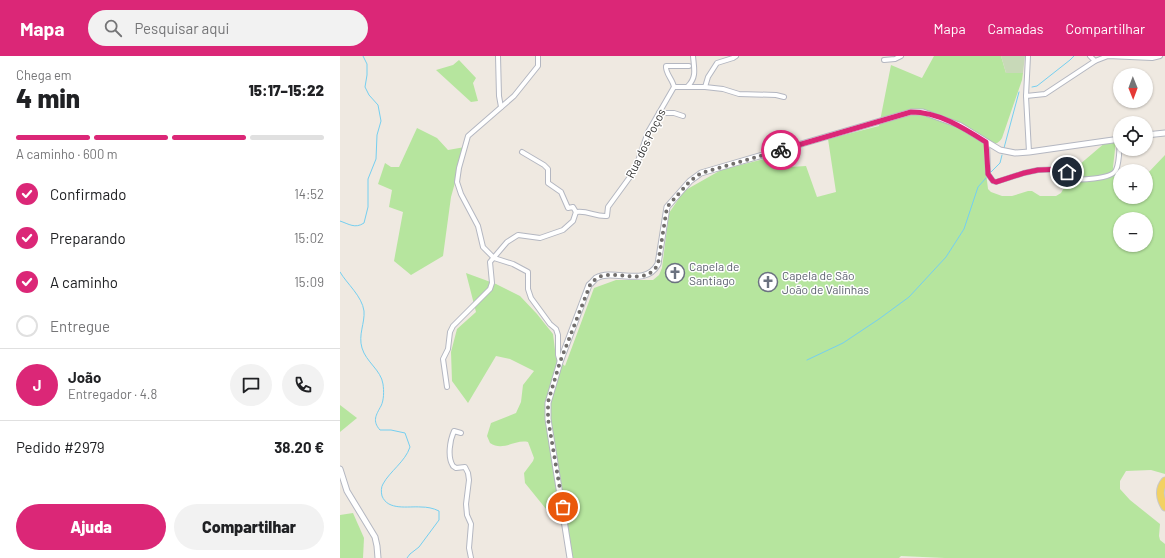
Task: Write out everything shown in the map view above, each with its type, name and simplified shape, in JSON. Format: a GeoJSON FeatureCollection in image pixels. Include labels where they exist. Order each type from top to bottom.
{"type":"FeatureCollection","features":[{"type":"Feature","properties":{"kind":"main road"},"geometry":{"type":"LineString","coordinates":[[1165,482],[1160,493],[1165,507]]}},
{"type":"Feature","properties":{"kind":"street"},"geometry":{"type":"LineString","coordinates":[[498,56],[499,96],[501,106]]}},
{"type":"Feature","properties":{"kind":"street"},"geometry":{"type":"LineString","coordinates":[[538,56],[538,66],[514,96],[468,136],[459,168],[458,182],[461,194],[478,226],[483,247],[494,258],[513,264],[528,272],[528,289],[531,298],[550,324],[556,328],[558,334],[558,355],[560,362]]}},
{"type":"Feature","properties":{"kind":"street"},"geometry":{"type":"LineString","coordinates":[[688,86],[693,81],[693,56]]}},
{"type":"Feature","properties":{"kind":"street"},"geometry":{"type":"LineString","coordinates":[[705,87],[708,77],[717,63],[736,56]]}},
{"type":"Feature","properties":{"kind":"street"},"geometry":{"type":"LineString","coordinates":[[884,60],[895,59],[901,56]]}},
{"type":"Feature","properties":{"kind":"street"},"geometry":{"type":"LineString","coordinates":[[1028,56],[1026,96],[1029,152]]}},
{"type":"Feature","properties":{"kind":"street"},"geometry":{"type":"LineString","coordinates":[[1090,56],[1095,61]]}},
{"type":"Feature","properties":{"kind":"street"},"geometry":{"type":"LineString","coordinates":[[1026,96],[1045,94],[1095,61],[1108,56],[1152,58],[1160,56]]}},
{"type":"Feature","properties":{"kind":"street"},"geometry":{"type":"LineString","coordinates":[[689,66],[666,66],[665,70],[673,82],[674,87],[705,87],[723,89],[739,94],[776,95],[784,97]]}},
{"type":"Feature","properties":{"kind":"street","name":"Rua dos Poços"},"geometry":{"type":"LineString","coordinates":[[576,212],[584,211],[601,216],[607,216],[608,207],[635,170],[648,132],[674,87]]}},
{"type":"Feature","properties":{"kind":"street"},"geometry":{"type":"LineString","coordinates":[[570,558],[548,419],[548,402],[560,362],[590,285],[596,278],[605,276],[642,276],[655,269],[658,264],[667,207],[690,181],[701,173],[911,112],[923,112],[959,125],[1000,150],[1016,153],[1113,140]]}},
{"type":"Feature","properties":{"kind":"street"},"geometry":{"type":"LineString","coordinates":[[659,113],[674,113],[683,116]]}},
{"type":"Feature","properties":{"kind":"street"},"geometry":{"type":"LineString","coordinates":[[1153,134],[1165,133]]}},
{"type":"Feature","properties":{"kind":"street"},"geometry":{"type":"LineString","coordinates":[[986,142],[988,174],[993,181],[996,182],[1024,173],[1048,169],[1064,169],[1069,178],[1072,179],[1111,175],[1116,170],[1118,156]]}},
{"type":"Feature","properties":{"kind":"street"},"geometry":{"type":"LineString","coordinates":[[446,387],[443,359],[448,349],[450,332],[453,326],[464,317],[490,289],[492,283],[490,262],[508,242],[518,235],[540,238],[563,230],[573,221],[576,212],[573,208],[568,208],[561,192],[548,183],[548,169],[522,152]]}},
{"type":"Feature","properties":{"kind":"street"},"geometry":{"type":"LineString","coordinates":[[461,433],[454,431],[450,443],[450,459],[453,466],[456,468],[465,467],[468,473],[469,480],[466,504],[467,515],[471,524],[468,548],[471,558]]}},
{"type":"Feature","properties":{"kind":"street"},"geometry":{"type":"LineString","coordinates":[[340,469],[347,491],[374,537],[377,546],[378,558]]}},
{"type":"Feature","properties":{"kind":"green space"},"geometry":{"type":"Polygon","coordinates":[[[934,56],[1001,56],[1006,73],[1023,73],[1022,80],[1002,138],[998,143],[987,148],[984,155],[988,189],[991,192],[1002,196],[1012,196],[1032,191],[1040,196],[1056,196],[1061,193],[1065,186],[1074,178],[1079,165],[1106,142],[1113,141],[1113,156],[1114,156],[1113,204],[1153,204],[1153,168],[1165,155],[1165,474],[1151,470],[1126,471],[1120,481],[1120,489],[1130,500],[1160,524],[1159,536],[1160,540],[1165,544],[1165,558],[945,558],[901,556],[899,558],[572,558],[554,446],[565,523],[546,509],[525,483],[524,473],[534,458],[528,442],[518,442],[500,446],[490,443],[487,436],[491,423],[516,413],[521,402],[523,385],[534,371],[510,359],[496,356],[468,403],[452,381],[451,352],[457,329],[476,312],[466,273],[496,284],[520,296],[553,334],[556,358],[565,366],[594,288],[616,280],[653,280],[659,275],[662,268],[669,213],[684,191],[721,170],[772,157],[775,168],[806,166],[817,197],[836,192],[828,139],[879,126],[891,65],[922,78],[934,56]]]}},
{"type":"Feature","properties":{"kind":"green space"},"geometry":{"type":"Polygon","coordinates":[[[1001,56],[1025,56],[1023,73],[1006,73],[1001,56]]]}},
{"type":"Feature","properties":{"kind":"green space"},"geometry":{"type":"Polygon","coordinates":[[[459,60],[476,78],[473,83],[478,101],[471,102],[436,70],[453,65],[459,60]]]}},
{"type":"Feature","properties":{"kind":"green space"},"geometry":{"type":"Polygon","coordinates":[[[417,128],[437,138],[448,150],[465,147],[451,197],[443,256],[411,275],[394,261],[403,212],[389,207],[392,190],[378,184],[385,163],[391,167],[399,167],[417,128]]]}},
{"type":"Feature","properties":{"kind":"green space"},"geometry":{"type":"Polygon","coordinates":[[[340,405],[357,418],[340,432],[340,405]]]}},
{"type":"Feature","properties":{"kind":"green space"},"geometry":{"type":"Polygon","coordinates":[[[353,513],[364,538],[363,558],[340,558],[340,515],[353,513]]]}},
{"type":"Feature","properties":{"kind":"waterway"},"geometry":{"type":"LineString","coordinates":[[340,221],[355,226],[364,223],[368,207],[368,179],[376,159],[377,135],[381,121],[378,105],[369,95],[365,87],[367,64],[363,56]]}},
{"type":"Feature","properties":{"kind":"waterway"},"geometry":{"type":"LineString","coordinates":[[1032,87],[1037,86],[1074,56]]}},
{"type":"Feature","properties":{"kind":"waterway"},"geometry":{"type":"LineString","coordinates":[[1004,148],[1019,92]]}},
{"type":"Feature","properties":{"kind":"waterway"},"geometry":{"type":"LineString","coordinates":[[990,173],[1000,163],[1002,155]]}},
{"type":"Feature","properties":{"kind":"waterway"},"geometry":{"type":"LineString","coordinates":[[807,360],[843,343],[909,297],[946,257],[964,229],[978,187],[986,178]]}},
{"type":"Feature","properties":{"kind":"waterway"},"geometry":{"type":"LineString","coordinates":[[340,272],[363,306],[364,316],[361,338],[362,348],[367,358],[382,379],[384,392],[382,404],[376,415],[376,424],[380,430],[391,430],[405,433],[410,447],[405,457],[383,484],[381,490],[382,496],[385,501],[394,506],[426,507],[439,511],[439,520],[419,547],[407,558]]}},
{"type":"Feature","properties":{"kind":"way so far"},"geometry":{"type":"LineString","coordinates":[[563,507],[548,419],[548,402],[560,362],[590,285],[596,278],[605,276],[642,276],[655,269],[658,264],[667,207],[690,181],[701,173],[781,150]]}},
{"type":"Feature","properties":{"kind":"place","name":"Capela de Santiago"},"geometry":{"type":"Point","coordinates":[675,273]}},
{"type":"Feature","properties":{"kind":"place","name":"Capela de São João de Valinhas"},"geometry":{"type":"Point","coordinates":[768,282]}},
{"type":"Feature","properties":{"kind":"route"},"geometry":{"type":"LineString","coordinates":[[781,150],[911,112],[923,112],[959,125],[986,142],[988,174],[989,178],[993,181],[996,182],[1038,170],[1064,169],[1067,172]]}}]}
